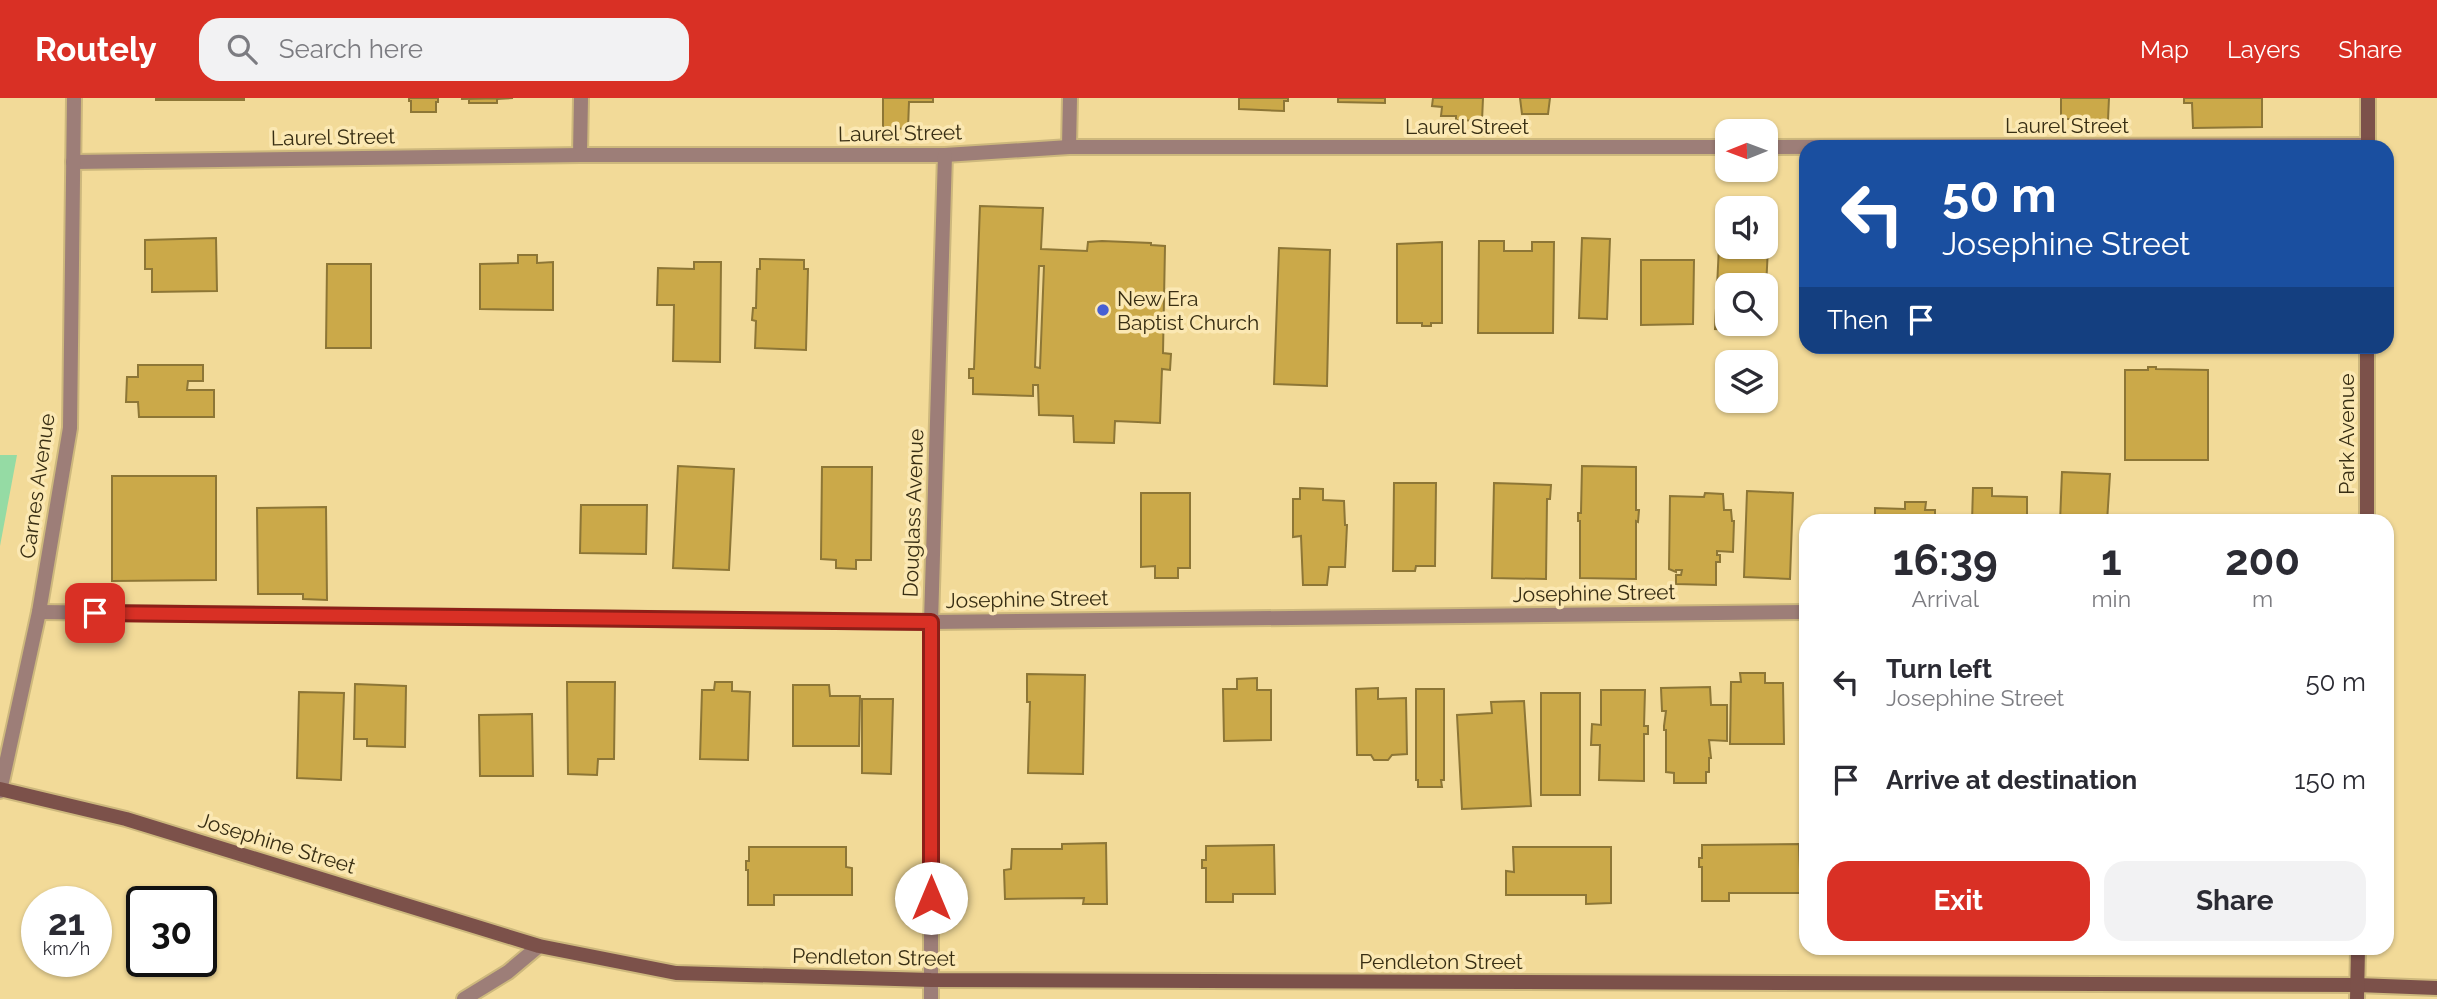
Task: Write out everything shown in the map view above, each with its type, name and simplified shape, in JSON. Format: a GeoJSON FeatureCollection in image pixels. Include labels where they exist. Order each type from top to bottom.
{"type":"FeatureCollection","features":[{"type":"Feature","properties":{"kind":"main road"},"geometry":{"type":"LineString","coordinates":[[2368,98],[2368,140]]}},
{"type":"Feature","properties":{"kind":"main road","name":"Park Avenue"},"geometry":{"type":"LineString","coordinates":[[2367,354],[2367,514]]}},
{"type":"Feature","properties":{"kind":"main road","name":"Josephine Street"},"geometry":{"type":"LineString","coordinates":[[0,789],[126,819],[539,946]]}},
{"type":"Feature","properties":{"kind":"main road","name":"Pendleton Street"},"geometry":{"type":"LineString","coordinates":[[539,946],[676,972],[931,981],[2357,992],[2437,988]]}},
{"type":"Feature","properties":{"kind":"main road"},"geometry":{"type":"LineString","coordinates":[[2357,992],[2358,955]]}},
{"type":"Feature","properties":{"kind":"street","name":"Carnes Avenue"},"geometry":{"type":"LineString","coordinates":[[0,789],[39,612],[70,428],[74,98]]}},
{"type":"Feature","properties":{"kind":"street"},"geometry":{"type":"LineString","coordinates":[[580,155],[581,98]]}},
{"type":"Feature","properties":{"kind":"street"},"geometry":{"type":"LineString","coordinates":[[1069,148],[1070,98]]}},
{"type":"Feature","properties":{"kind":"street","name":"Laurel Street"},"geometry":{"type":"LineString","coordinates":[[73,162],[580,155],[945,155],[1069,148],[1715,147]]}},
{"type":"Feature","properties":{"kind":"street","name":"Laurel Street"},"geometry":{"type":"LineString","coordinates":[[1778,147],[1799,147]]}},
{"type":"Feature","properties":{"kind":"street","name":"Douglass Avenue"},"geometry":{"type":"LineString","coordinates":[[931,999],[931,622],[945,155]]}},
{"type":"Feature","properties":{"kind":"street","name":"Josephine Street"},"geometry":{"type":"LineString","coordinates":[[39,612],[931,622],[1799,612]]}},
{"type":"Feature","properties":{"kind":"street"},"geometry":{"type":"LineString","coordinates":[[464,999],[508,972],[539,946]]}},
{"type":"Feature","properties":{"kind":"green space"},"geometry":{"type":"Polygon","coordinates":[[[0,455],[17,455],[0,546],[0,455]]]}},
{"type":"Feature","properties":{"kind":"building"},"geometry":{"type":"Polygon","coordinates":[[[244,98],[244,100],[156,100],[244,98]]]}},
{"type":"Feature","properties":{"kind":"building"},"geometry":{"type":"Polygon","coordinates":[[[409,98],[438,98],[436,112],[411,112],[409,98]]]}},
{"type":"Feature","properties":{"kind":"building"},"geometry":{"type":"Polygon","coordinates":[[[513,98],[497,99],[497,103],[469,103],[469,99],[461,99],[513,98]]]}},
{"type":"Feature","properties":{"kind":"building"},"geometry":{"type":"Polygon","coordinates":[[[883,98],[933,98],[933,102],[909,102],[908,129],[883,128],[883,98]]]}},
{"type":"Feature","properties":{"kind":"building"},"geometry":{"type":"Polygon","coordinates":[[[1239,98],[1288,98],[1288,101],[1284,101],[1284,111],[1239,109],[1239,98]]]}},
{"type":"Feature","properties":{"kind":"building"},"geometry":{"type":"Polygon","coordinates":[[[1338,98],[1385,98],[1385,103],[1338,102],[1338,98]]]}},
{"type":"Feature","properties":{"kind":"building"},"geometry":{"type":"Polygon","coordinates":[[[1433,98],[1483,98],[1482,121],[1456,120],[1456,116],[1441,116],[1442,107],[1432,106],[1433,98]]]}},
{"type":"Feature","properties":{"kind":"building"},"geometry":{"type":"Polygon","coordinates":[[[1520,98],[1550,98],[1548,114],[1522,114],[1520,98]]]}},
{"type":"Feature","properties":{"kind":"building"},"geometry":{"type":"Polygon","coordinates":[[[2061,98],[2109,98],[2108,120],[2099,122],[2089,119],[2061,119],[2061,98]]]}},
{"type":"Feature","properties":{"kind":"building"},"geometry":{"type":"Polygon","coordinates":[[[2184,98],[2262,98],[2262,127],[2193,128],[2192,103],[2184,103],[2184,98]]]}},
{"type":"Feature","properties":{"kind":"building","name":"New Era Baptist Church"},"geometry":{"type":"Polygon","coordinates":[[[980,206],[1043,208],[1041,249],[1087,251],[1088,242],[1102,241],[1165,246],[1163,353],[1171,354],[1170,370],[1162,369],[1160,423],[1115,421],[1114,443],[1074,442],[1073,416],[1039,415],[1038,385],[1033,385],[1033,396],[973,394],[973,378],[969,378],[969,369],[974,369],[980,206]],[[1039,266],[1035,367],[1040,368],[1044,266],[1039,266]]]}},
{"type":"Feature","properties":{"kind":"building"},"geometry":{"type":"Polygon","coordinates":[[[216,238],[217,291],[152,292],[152,269],[145,269],[145,240],[216,238]]]}},
{"type":"Feature","properties":{"kind":"building"},"geometry":{"type":"Polygon","coordinates":[[[1582,238],[1610,239],[1607,319],[1579,318],[1582,238]]]}},
{"type":"Feature","properties":{"kind":"building"},"geometry":{"type":"Polygon","coordinates":[[[1479,241],[1504,241],[1504,251],[1532,251],[1532,242],[1554,242],[1553,333],[1478,333],[1479,241]]]}},
{"type":"Feature","properties":{"kind":"building"},"geometry":{"type":"Polygon","coordinates":[[[1442,242],[1442,323],[1422,326],[1422,323],[1397,323],[1397,244],[1442,242]]]}},
{"type":"Feature","properties":{"kind":"building"},"geometry":{"type":"Polygon","coordinates":[[[1279,248],[1330,250],[1327,386],[1274,384],[1279,248]]]}},
{"type":"Feature","properties":{"kind":"building"},"geometry":{"type":"Polygon","coordinates":[[[518,255],[537,255],[537,263],[553,262],[553,310],[480,309],[480,264],[518,263],[518,255]]]}},
{"type":"Feature","properties":{"kind":"building"},"geometry":{"type":"Polygon","coordinates":[[[760,259],[804,260],[804,269],[808,269],[806,350],[755,348],[756,321],[752,320],[753,308],[756,308],[757,269],[760,269],[760,259]]]}},
{"type":"Feature","properties":{"kind":"building"},"geometry":{"type":"Polygon","coordinates":[[[1718,259],[1767,259],[1767,273],[1718,273],[1718,259]]]}},
{"type":"Feature","properties":{"kind":"building"},"geometry":{"type":"Polygon","coordinates":[[[1641,260],[1694,260],[1693,324],[1641,325],[1641,260]]]}},
{"type":"Feature","properties":{"kind":"building"},"geometry":{"type":"Polygon","coordinates":[[[694,262],[721,262],[720,362],[673,361],[674,305],[657,305],[658,268],[694,269],[694,262]]]}},
{"type":"Feature","properties":{"kind":"building"},"geometry":{"type":"Polygon","coordinates":[[[327,264],[371,264],[371,348],[326,348],[327,264]]]}},
{"type":"Feature","properties":{"kind":"building"},"geometry":{"type":"Polygon","coordinates":[[[138,365],[203,365],[203,381],[188,381],[187,390],[214,390],[214,417],[139,417],[138,402],[126,402],[127,377],[138,377],[138,365]]]}},
{"type":"Feature","properties":{"kind":"building"},"geometry":{"type":"Polygon","coordinates":[[[2148,367],[2208,370],[2208,460],[2125,460],[2125,370],[2148,370],[2148,367]]]}},
{"type":"Feature","properties":{"kind":"building"},"geometry":{"type":"Polygon","coordinates":[[[678,466],[734,469],[729,570],[673,568],[678,466]]]}},
{"type":"Feature","properties":{"kind":"building"},"geometry":{"type":"Polygon","coordinates":[[[1582,466],[1636,467],[1636,510],[1639,510],[1638,522],[1636,521],[1636,579],[1580,578],[1578,513],[1581,513],[1582,466]]]}},
{"type":"Feature","properties":{"kind":"building"},"geometry":{"type":"Polygon","coordinates":[[[822,467],[872,467],[871,560],[856,560],[856,569],[836,568],[836,560],[821,559],[822,467]]]}},
{"type":"Feature","properties":{"kind":"building"},"geometry":{"type":"Polygon","coordinates":[[[2062,472],[2110,474],[2108,514],[2060,514],[2062,472]]]}},
{"type":"Feature","properties":{"kind":"building"},"geometry":{"type":"Polygon","coordinates":[[[112,476],[216,476],[216,580],[112,581],[112,476]]]}},
{"type":"Feature","properties":{"kind":"building"},"geometry":{"type":"Polygon","coordinates":[[[1394,483],[1436,483],[1435,566],[1416,566],[1415,571],[1393,571],[1394,483]]]}},
{"type":"Feature","properties":{"kind":"building"},"geometry":{"type":"Polygon","coordinates":[[[1494,483],[1551,485],[1550,499],[1547,499],[1546,579],[1492,578],[1494,483]]]}},
{"type":"Feature","properties":{"kind":"building"},"geometry":{"type":"Polygon","coordinates":[[[1300,488],[1323,489],[1323,500],[1344,501],[1347,525],[1345,567],[1329,567],[1327,585],[1303,585],[1301,536],[1293,537],[1293,499],[1300,499],[1300,488]]]}},
{"type":"Feature","properties":{"kind":"building"},"geometry":{"type":"Polygon","coordinates":[[[1973,488],[1992,488],[1992,496],[2027,497],[2027,514],[1972,514],[1973,488]]]}},
{"type":"Feature","properties":{"kind":"building"},"geometry":{"type":"Polygon","coordinates":[[[1747,491],[1793,493],[1790,579],[1744,577],[1747,491]]]}},
{"type":"Feature","properties":{"kind":"building"},"geometry":{"type":"Polygon","coordinates":[[[1141,493],[1190,493],[1190,568],[1178,568],[1178,578],[1155,578],[1155,566],[1141,567],[1141,493]]]}},
{"type":"Feature","properties":{"kind":"building"},"geometry":{"type":"Polygon","coordinates":[[[1705,493],[1723,494],[1724,510],[1731,510],[1734,521],[1733,552],[1717,551],[1720,562],[1716,562],[1716,585],[1676,584],[1676,575],[1681,575],[1682,570],[1676,572],[1669,569],[1670,496],[1704,497],[1705,493]]]}},
{"type":"Feature","properties":{"kind":"building"},"geometry":{"type":"Polygon","coordinates":[[[1905,502],[1926,502],[1925,510],[1935,510],[1935,514],[1875,514],[1875,508],[1905,509],[1905,502]]]}},
{"type":"Feature","properties":{"kind":"building"},"geometry":{"type":"Polygon","coordinates":[[[581,505],[647,505],[646,554],[580,553],[581,505]]]}},
{"type":"Feature","properties":{"kind":"building"},"geometry":{"type":"Polygon","coordinates":[[[326,507],[327,600],[303,599],[303,594],[258,594],[257,508],[326,507]]]}},
{"type":"Feature","properties":{"kind":"building"},"geometry":{"type":"Polygon","coordinates":[[[1740,673],[1765,673],[1765,683],[1783,683],[1784,744],[1730,744],[1731,682],[1741,682],[1740,673]]]}},
{"type":"Feature","properties":{"kind":"building"},"geometry":{"type":"Polygon","coordinates":[[[1027,674],[1085,675],[1083,774],[1028,773],[1030,702],[1027,702],[1027,674]]]}},
{"type":"Feature","properties":{"kind":"building"},"geometry":{"type":"Polygon","coordinates":[[[1257,678],[1257,690],[1271,690],[1271,740],[1224,741],[1223,689],[1237,689],[1237,679],[1257,678]]]}},
{"type":"Feature","properties":{"kind":"building"},"geometry":{"type":"Polygon","coordinates":[[[567,682],[615,682],[614,759],[598,759],[597,775],[568,774],[567,682]]]}},
{"type":"Feature","properties":{"kind":"building"},"geometry":{"type":"Polygon","coordinates":[[[715,682],[732,682],[732,691],[750,692],[748,760],[700,759],[702,690],[714,690],[715,682]]]}},
{"type":"Feature","properties":{"kind":"building"},"geometry":{"type":"Polygon","coordinates":[[[355,684],[406,686],[405,747],[367,746],[367,739],[354,739],[355,684]]]}},
{"type":"Feature","properties":{"kind":"building"},"geometry":{"type":"Polygon","coordinates":[[[793,685],[829,685],[830,696],[860,696],[859,746],[793,746],[793,685]]]}},
{"type":"Feature","properties":{"kind":"building"},"geometry":{"type":"Polygon","coordinates":[[[1710,687],[1711,705],[1727,705],[1727,741],[1709,740],[1711,758],[1709,772],[1706,772],[1706,783],[1674,783],[1674,773],[1666,772],[1666,711],[1662,711],[1661,688],[1710,687]]]}},
{"type":"Feature","properties":{"kind":"building"},"geometry":{"type":"Polygon","coordinates":[[[1378,688],[1378,699],[1406,698],[1407,754],[1392,755],[1388,760],[1374,760],[1371,755],[1357,755],[1356,689],[1378,688]]]}},
{"type":"Feature","properties":{"kind":"building"},"geometry":{"type":"Polygon","coordinates":[[[1416,689],[1444,689],[1442,787],[1418,787],[1416,780],[1416,689]]]}},
{"type":"Feature","properties":{"kind":"building"},"geometry":{"type":"Polygon","coordinates":[[[1601,690],[1645,690],[1644,726],[1648,726],[1648,734],[1644,734],[1644,781],[1599,780],[1600,745],[1591,745],[1592,724],[1601,725],[1601,690]]]}},
{"type":"Feature","properties":{"kind":"building"},"geometry":{"type":"Polygon","coordinates":[[[299,692],[344,693],[341,780],[297,778],[299,692]]]}},
{"type":"Feature","properties":{"kind":"building"},"geometry":{"type":"Polygon","coordinates":[[[1541,693],[1580,693],[1580,795],[1541,795],[1541,693]]]}},
{"type":"Feature","properties":{"kind":"building"},"geometry":{"type":"Polygon","coordinates":[[[862,699],[893,699],[891,774],[862,773],[862,699]]]}},
{"type":"Feature","properties":{"kind":"building"},"geometry":{"type":"Polygon","coordinates":[[[1524,701],[1531,806],[1462,809],[1457,715],[1492,713],[1491,702],[1524,701]]]}},
{"type":"Feature","properties":{"kind":"building"},"geometry":{"type":"Polygon","coordinates":[[[532,714],[533,776],[480,776],[479,715],[532,714]]]}},
{"type":"Feature","properties":{"kind":"building"},"geometry":{"type":"Polygon","coordinates":[[[1106,843],[1107,904],[1083,904],[1084,898],[1005,899],[1004,870],[1011,869],[1012,849],[1062,849],[1062,844],[1106,843]]]}},
{"type":"Feature","properties":{"kind":"building"},"geometry":{"type":"Polygon","coordinates":[[[1799,844],[1799,893],[1729,893],[1729,901],[1702,901],[1702,867],[1699,867],[1699,858],[1702,858],[1702,845],[1799,844]]]}},
{"type":"Feature","properties":{"kind":"building"},"geometry":{"type":"Polygon","coordinates":[[[1274,845],[1275,894],[1233,894],[1233,902],[1206,902],[1206,868],[1202,868],[1202,860],[1206,860],[1206,846],[1274,845]]]}},
{"type":"Feature","properties":{"kind":"building"},"geometry":{"type":"Polygon","coordinates":[[[749,847],[846,847],[846,867],[852,868],[852,895],[774,895],[774,905],[748,905],[746,861],[749,861],[749,847]]]}},
{"type":"Feature","properties":{"kind":"building"},"geometry":{"type":"Polygon","coordinates":[[[1513,847],[1611,847],[1611,903],[1586,904],[1586,895],[1506,895],[1506,871],[1514,872],[1513,847]]]}},
{"type":"Feature","properties":{"kind":"place","name":"New Era Baptist Church"},"geometry":{"type":"Point","coordinates":[1103,310]}},
{"type":"Feature","properties":{"kind":"route"},"geometry":{"type":"LineString","coordinates":[[95,613],[931,622],[931,898]]}}]}
